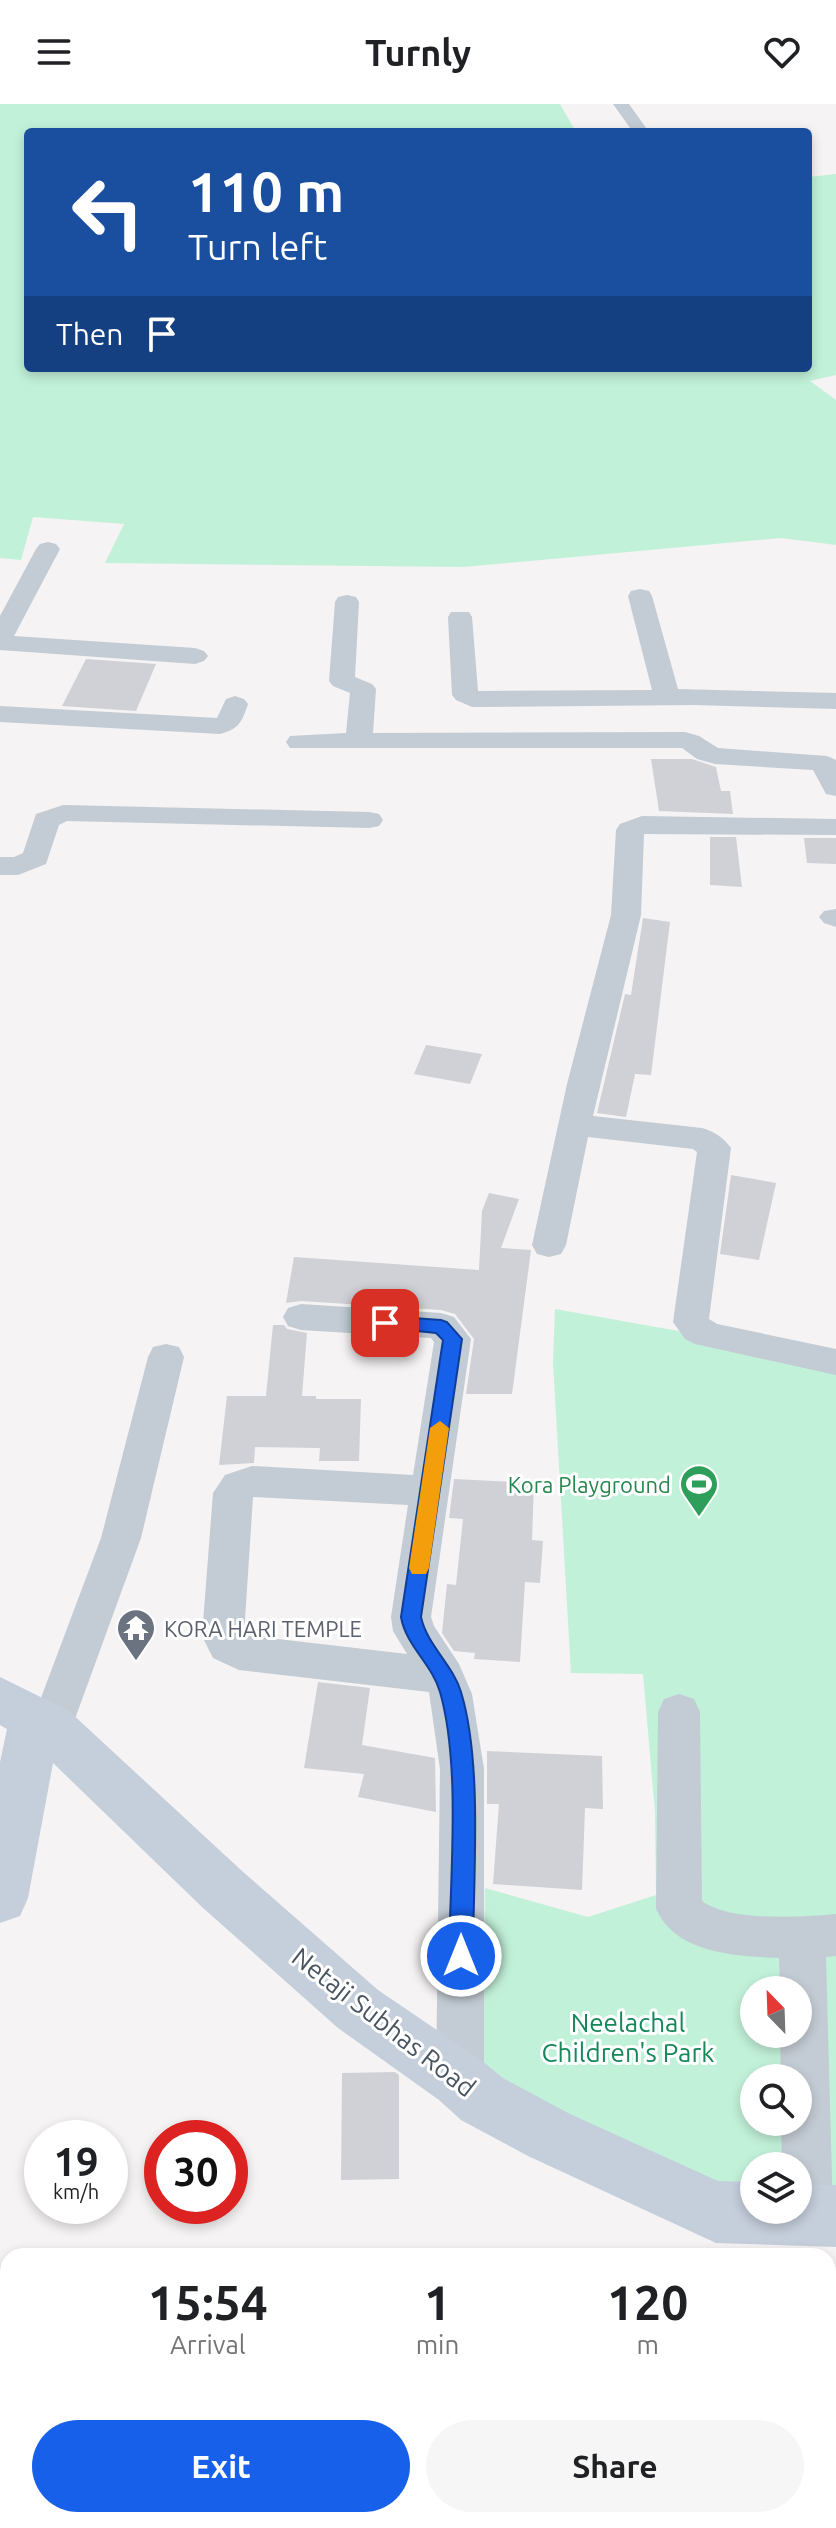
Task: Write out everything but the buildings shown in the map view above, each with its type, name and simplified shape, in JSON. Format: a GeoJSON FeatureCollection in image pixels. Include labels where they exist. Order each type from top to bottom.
{"type":"FeatureCollection","features":[{"type":"Feature","properties":{"kind":"street"},"geometry":{"type":"LineString","coordinates":[[621,104],[638,128]]}},
{"type":"Feature","properties":{"kind":"street"},"geometry":{"type":"LineString","coordinates":[[48,549],[0,641],[195,656]]}},
{"type":"Feature","properties":{"kind":"street"},"geometry":{"type":"LineString","coordinates":[[640,596],[667,697]]}},
{"type":"Feature","properties":{"kind":"street"},"geometry":{"type":"LineString","coordinates":[[347,602],[342,681],[363,689],[359,741]]}},
{"type":"Feature","properties":{"kind":"street"},"geometry":{"type":"LineString","coordinates":[[460,617],[467,698],[667,697],[836,701]]}},
{"type":"Feature","properties":{"kind":"street"},"geometry":{"type":"LineString","coordinates":[[0,714],[220,726],[228,723],[235,704]]}},
{"type":"Feature","properties":{"kind":"street"},"geometry":{"type":"LineString","coordinates":[[299,742],[685,740],[715,756],[806,760],[833,769]]}},
{"type":"Feature","properties":{"kind":"street"},"geometry":{"type":"LineString","coordinates":[[0,866],[18,866],[36,858],[46,820],[63,813],[369,820]]}},
{"type":"Feature","properties":{"kind":"street"},"geometry":{"type":"LineString","coordinates":[[549,1245],[574,1125],[626,915],[630,830],[633,826],[836,827]]}},
{"type":"Feature","properties":{"kind":"street"},"geometry":{"type":"LineString","coordinates":[[574,1125],[702,1139],[710,1143],[714,1148],[691,1322],[708,1335],[836,1362]]}},
{"type":"Feature","properties":{"kind":"street"},"geometry":{"type":"LineString","coordinates":[[301,1317],[441,1326],[453,1339],[411,1617],[414,1631],[444,1676],[451,1694],[462,1769],[460,2080]]}},
{"type":"Feature","properties":{"kind":"street"},"geometry":{"type":"LineString","coordinates":[[0,1898],[29,1715],[121,1538],[166,1357]]}},
{"type":"Feature","properties":{"kind":"street"},"geometry":{"type":"LineString","coordinates":[[431,1491],[252,1481],[239,1486],[232,1493],[223,1636],[228,1646],[239,1653],[444,1676]]}},
{"type":"Feature","properties":{"kind":"street"},"geometry":{"type":"LineString","coordinates":[[679,1712],[679,1909],[685,1918],[712,1930],[819,1936],[822,2216]]}},
{"type":"Feature","properties":{"kind":"street","name":"Netaji Subhas Road"},"geometry":{"type":"LineString","coordinates":[[29,1715],[358,2009],[460,2080],[482,2099],[549,2135],[716,2212],[822,2216]]}},
{"type":"Feature","properties":{"kind":"green space"},"geometry":{"type":"Polygon","coordinates":[[[0,104],[560,104],[574,128],[24,128],[24,372],[812,372],[812,177],[836,174],[836,375],[810,381],[836,400],[836,545],[781,538],[463,567],[105,563],[124,524],[33,517],[21,560],[0,558],[0,104]]]}},
{"type":"Feature","properties":{"kind":"green space","name":"Neelachal Children's Park"},"geometry":{"type":"Polygon","coordinates":[[[555,1309],[836,1359],[836,2213],[812,2213],[812,2152],[740,2152],[740,2212],[716,2212],[482,2099],[485,1888],[588,1917],[656,1895],[655,1812],[643,1674],[571,1673],[553,1363],[555,1309]]]}},
{"type":"Feature","properties":{"kind":"slow traffic"},"geometry":{"type":"LineString","coordinates":[[419,1568],[440,1428]]}},
{"type":"Feature","properties":{"kind":"place","name":"Kora Playground"},"geometry":{"type":"Point","coordinates":[699,1518]}},
{"type":"Feature","properties":{"kind":"place","name":"KORA HARI TEMPLE"},"geometry":{"type":"Point","coordinates":[136,1662]}},
{"type":"Feature","properties":{"kind":"route"},"geometry":{"type":"LineString","coordinates":[[385,1323],[441,1326],[453,1339],[411,1617],[414,1631],[444,1676],[451,1694],[462,1769],[461,1956]]}}]}
